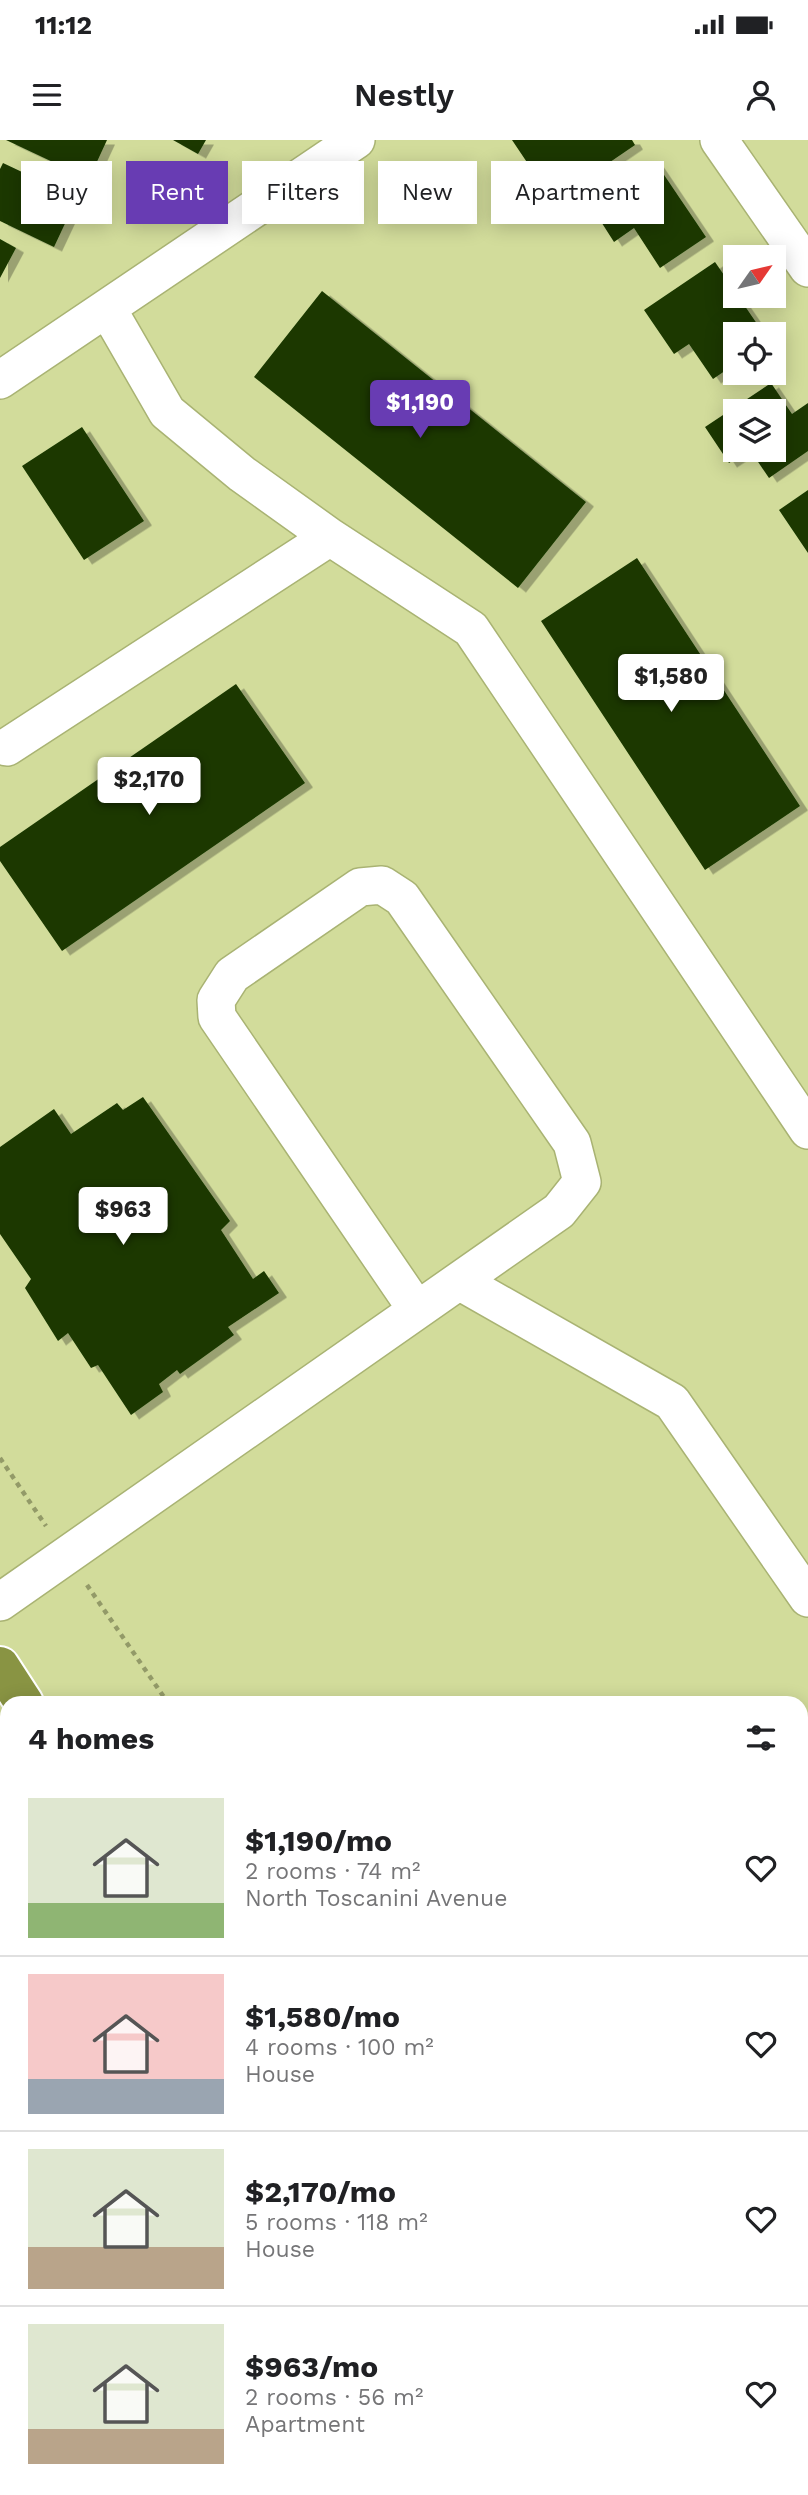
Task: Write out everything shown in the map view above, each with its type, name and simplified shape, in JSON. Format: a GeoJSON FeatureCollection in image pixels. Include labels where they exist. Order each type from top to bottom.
{"type":"FeatureCollection","features":[{"type":"Feature","properties":{"kind":"highway"},"geometry":{"type":"LineString","coordinates":[[0,1666],[19,1696]]}},
{"type":"Feature","properties":{"kind":"street"},"geometry":{"type":"LineString","coordinates":[[0,380],[356,140]]}},
{"type":"Feature","properties":{"kind":"street"},"geometry":{"type":"LineString","coordinates":[[719,140],[808,268]]}},
{"type":"Feature","properties":{"kind":"street"},"geometry":{"type":"LineString","coordinates":[[107,308],[167,412],[242,474],[330,537],[471,629],[808,1130]]}},
{"type":"Feature","properties":{"kind":"street"},"geometry":{"type":"LineString","coordinates":[[2,745],[330,537]]}},
{"type":"Feature","properties":{"kind":"street"},"geometry":{"type":"LineString","coordinates":[[0,1602],[559,1211],[582,1182],[572,1143],[402,898],[382,885],[360,887],[232,975],[216,1000],[217,1017],[417,1310]]}},
{"type":"Feature","properties":{"kind":"street"},"geometry":{"type":"LineString","coordinates":[[459,1281],[673,1402],[808,1598]]}},
{"type":"Feature","properties":{"kind":"building"},"geometry":{"type":"Polygon","coordinates":[[[6,140],[107,140],[97,161],[51,161],[6,140]]]}},
{"type":"Feature","properties":{"kind":"building"},"geometry":{"type":"Polygon","coordinates":[[[173,140],[206,140],[198,154],[173,140]]]}},
{"type":"Feature","properties":{"kind":"building"},"geometry":{"type":"Polygon","coordinates":[[[512,140],[632,140],[635,145],[612,161],[526,161],[512,140]]]}},
{"type":"Feature","properties":{"kind":"building"},"geometry":{"type":"Polygon","coordinates":[[[3,163],[21,172],[21,224],[65,224],[54,247],[0,221],[0,169],[3,163]]]}},
{"type":"Feature","properties":{"kind":"building"},"geometry":{"type":"Polygon","coordinates":[[[664,175],[706,237],[660,268],[634,228],[614,242],[602,224],[664,224],[664,175]]]}},
{"type":"Feature","properties":{"kind":"building"},"geometry":{"type":"Polygon","coordinates":[[[0,239],[16,248],[0,278],[0,239]]]}},
{"type":"Feature","properties":{"kind":"building"},"geometry":{"type":"Polygon","coordinates":[[[715,262],[723,274],[723,308],[746,308],[756,322],[723,322],[723,372],[713,379],[689,344],[674,354],[644,310],[715,262]]]}},
{"type":"Feature","properties":{"kind":"building"},"geometry":{"type":"Polygon","coordinates":[[[322,291],[586,502],[518,588],[254,377],[322,291]]]}},
{"type":"Feature","properties":{"kind":"building"},"geometry":{"type":"Polygon","coordinates":[[[768,385],[772,385],[782,399],[747,399],[768,385]]]}},
{"type":"Feature","properties":{"kind":"building"},"geometry":{"type":"Polygon","coordinates":[[[808,403],[808,451],[769,478],[758,462],[786,462],[786,405],[792,414],[808,403]]]}},
{"type":"Feature","properties":{"kind":"building"},"geometry":{"type":"Polygon","coordinates":[[[723,415],[723,454],[705,427],[723,415]]]}},
{"type":"Feature","properties":{"kind":"building"},"geometry":{"type":"Polygon","coordinates":[[[82,427],[144,521],[84,560],[22,466],[82,427]]]}},
{"type":"Feature","properties":{"kind":"building"},"geometry":{"type":"Polygon","coordinates":[[[808,490],[808,553],[779,510],[808,490]]]}},
{"type":"Feature","properties":{"kind":"building"},"geometry":{"type":"Polygon","coordinates":[[[637,558],[800,806],[705,870],[541,621],[637,558]]]}},
{"type":"Feature","properties":{"kind":"building"},"geometry":{"type":"Polygon","coordinates":[[[236,684],[305,783],[62,951],[0,861],[0,847],[236,684]]]}},
{"type":"Feature","properties":{"kind":"building"},"geometry":{"type":"Polygon","coordinates":[[[143,1097],[230,1221],[221,1230],[253,1279],[264,1271],[279,1293],[228,1327],[234,1335],[180,1374],[177,1370],[159,1384],[163,1392],[131,1415],[98,1365],[91,1368],[68,1333],[58,1341],[25,1288],[31,1279],[0,1234],[0,1147],[54,1109],[71,1134],[117,1103],[123,1110],[143,1097]]]}}]}
